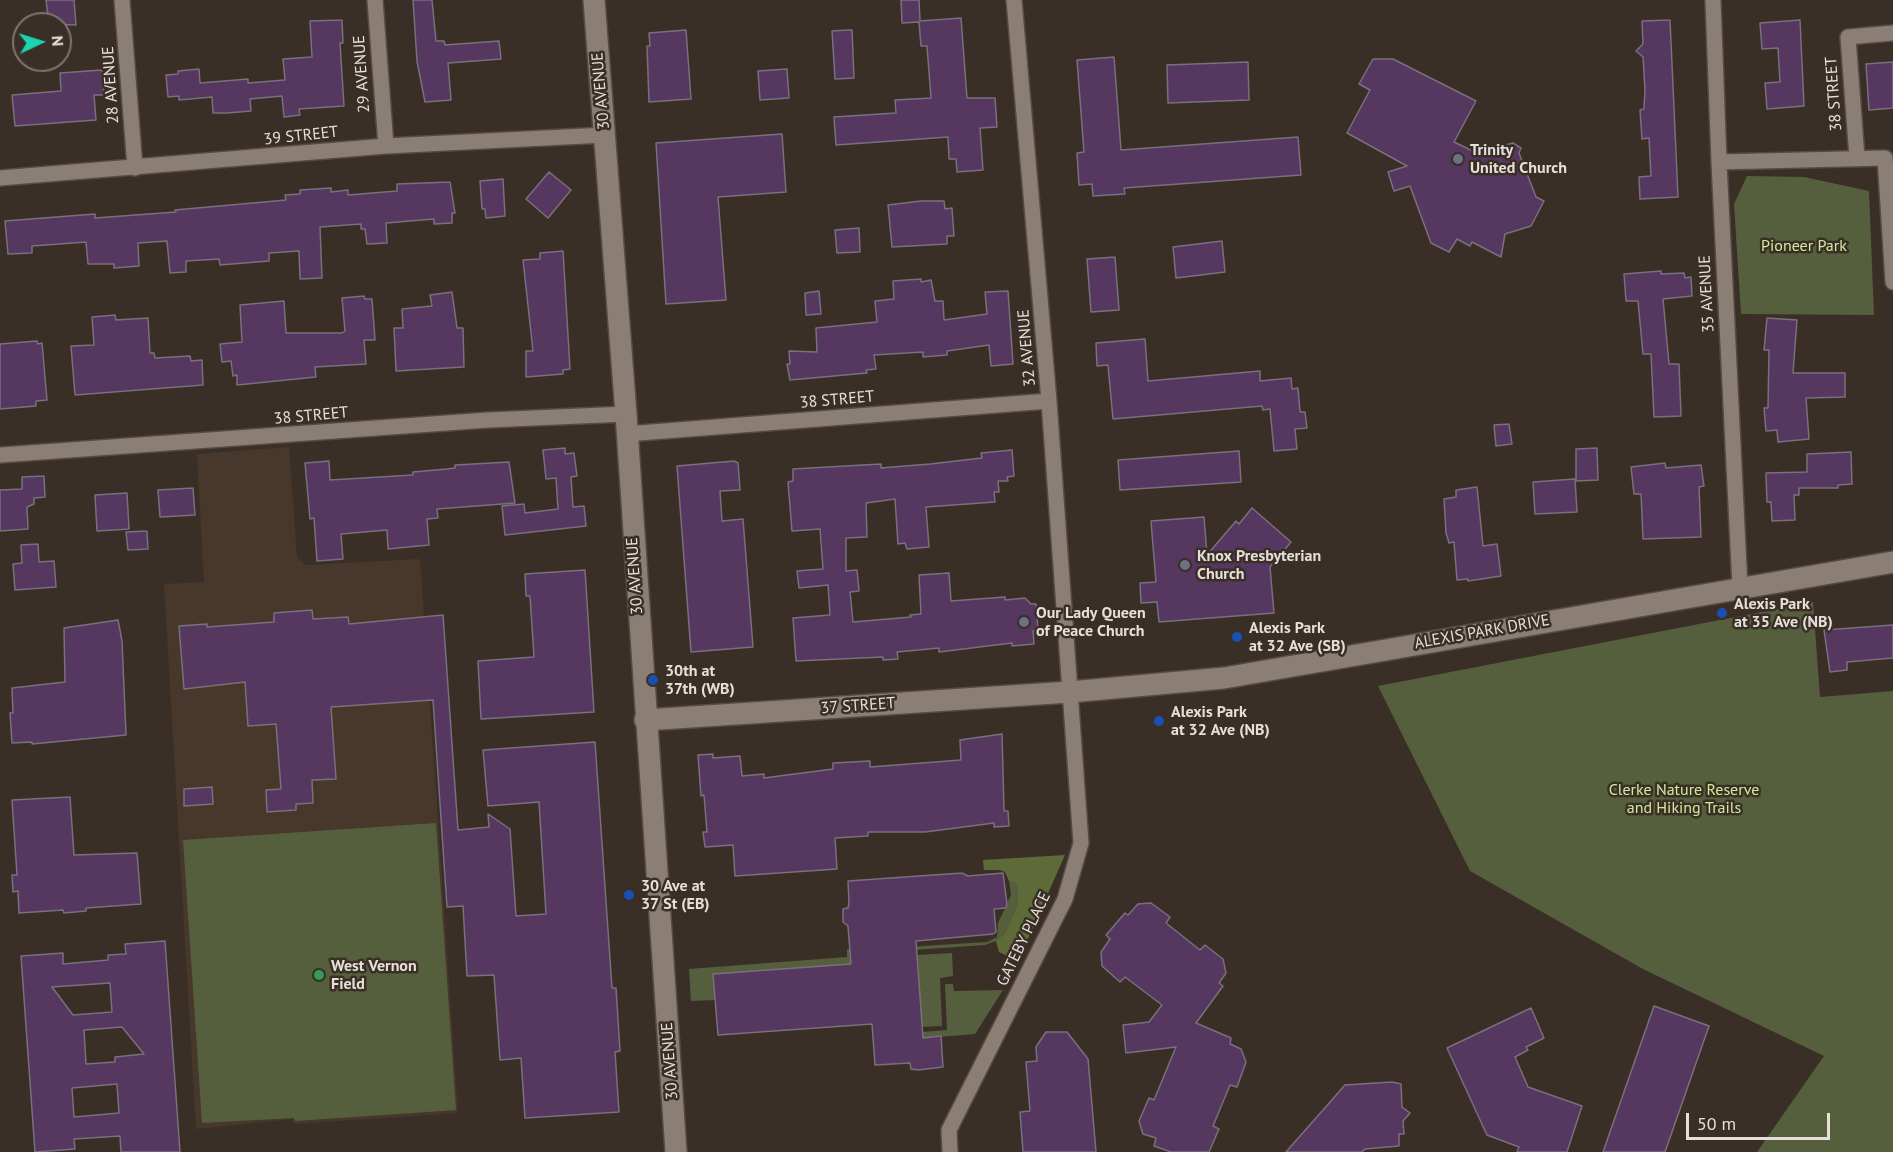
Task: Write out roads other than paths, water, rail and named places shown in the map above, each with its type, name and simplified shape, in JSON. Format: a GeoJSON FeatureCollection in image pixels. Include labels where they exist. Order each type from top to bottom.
{"type":"FeatureCollection","features":[{"type":"Feature","properties":{"kind":"street","name":"28 AVENUE"},"geometry":{"type":"LineString","coordinates":[[122,0],[135,168]]}},
{"type":"Feature","properties":{"kind":"street","name":"29 AVENUE"},"geometry":{"type":"LineString","coordinates":[[375,0],[386,146]]}},
{"type":"Feature","properties":{"kind":"street","name":"30 AVENUE"},"geometry":{"type":"LineString","coordinates":[[594,0],[626,424],[676,1152]]}},
{"type":"Feature","properties":{"kind":"street","name":"32 AVENUE"},"geometry":{"type":"LineString","coordinates":[[1014,0],[1050,401],[1070,692]]}},
{"type":"Feature","properties":{"kind":"street","name":"35 AVENUE"},"geometry":{"type":"LineString","coordinates":[[1713,0],[1740,586]]}},
{"type":"Feature","properties":{"kind":"street","name":"38 STREET"},"geometry":{"type":"LineString","coordinates":[[1857,158],[1848,37],[1893,33]]}},
{"type":"Feature","properties":{"kind":"street","name":"39 STREET"},"geometry":{"type":"LineString","coordinates":[[0,178],[386,146],[605,135]]}},
{"type":"Feature","properties":{"kind":"street"},"geometry":{"type":"LineString","coordinates":[[1719,162],[1885,158],[1893,282]]}},
{"type":"Feature","properties":{"kind":"street","name":"38 STREET"},"geometry":{"type":"LineString","coordinates":[[0,455],[488,420],[626,424],[1050,401]]}},
{"type":"Feature","properties":{"kind":"street","name":"ALEXIS PARK DRIVE"},"geometry":{"type":"LineString","coordinates":[[1070,692],[1224,678],[1740,586],[1893,562]]}},
{"type":"Feature","properties":{"kind":"street","name":"37 STREET"},"geometry":{"type":"LineString","coordinates":[[645,720],[1070,692]]}},
{"type":"Feature","properties":{"kind":"street","name":"GATEBY PLACE"},"geometry":{"type":"LineString","coordinates":[[950,1152],[949,1130],[1065,899],[1081,843],[1070,692]]}},
{"type":"Feature","properties":{"kind":"place","name":"Trinity United Church"},"geometry":{"type":"Point","coordinates":[1458,159]}},
{"type":"Feature","properties":{"kind":"place","name":"Knox Presbyterian Church"},"geometry":{"type":"Point","coordinates":[1185,565]}},
{"type":"Feature","properties":{"kind":"place","name":"Alexis Park at 35 Ave (NB)"},"geometry":{"type":"Point","coordinates":[1722,613]}},
{"type":"Feature","properties":{"kind":"place","name":"Our Lady Queen of Peace Church"},"geometry":{"type":"Point","coordinates":[1024,622]}},
{"type":"Feature","properties":{"kind":"place","name":"Alexis Park at 32 Ave (SB)"},"geometry":{"type":"Point","coordinates":[1237,637]}},
{"type":"Feature","properties":{"kind":"place","name":"30th at 37th (WB)"},"geometry":{"type":"Point","coordinates":[653,680]}},
{"type":"Feature","properties":{"kind":"place","name":"Alexis Park at 32 Ave (NB)"},"geometry":{"type":"Point","coordinates":[1159,721]}},
{"type":"Feature","properties":{"kind":"place","name":"30 Ave at 37 St (EB)"},"geometry":{"type":"Point","coordinates":[629,895]}},
{"type":"Feature","properties":{"kind":"place","name":"West Vernon Field"},"geometry":{"type":"Point","coordinates":[319,975]}},
{"type":"Feature","properties":{"kind":"park label","name":"Pioneer Park"},"geometry":{"type":"Point","coordinates":[1804,246]}},
{"type":"Feature","properties":{"kind":"park label","name":"Clerke Nature Reserve and Hiking Trails"},"geometry":{"type":"Point","coordinates":[1684,799]}}]}
